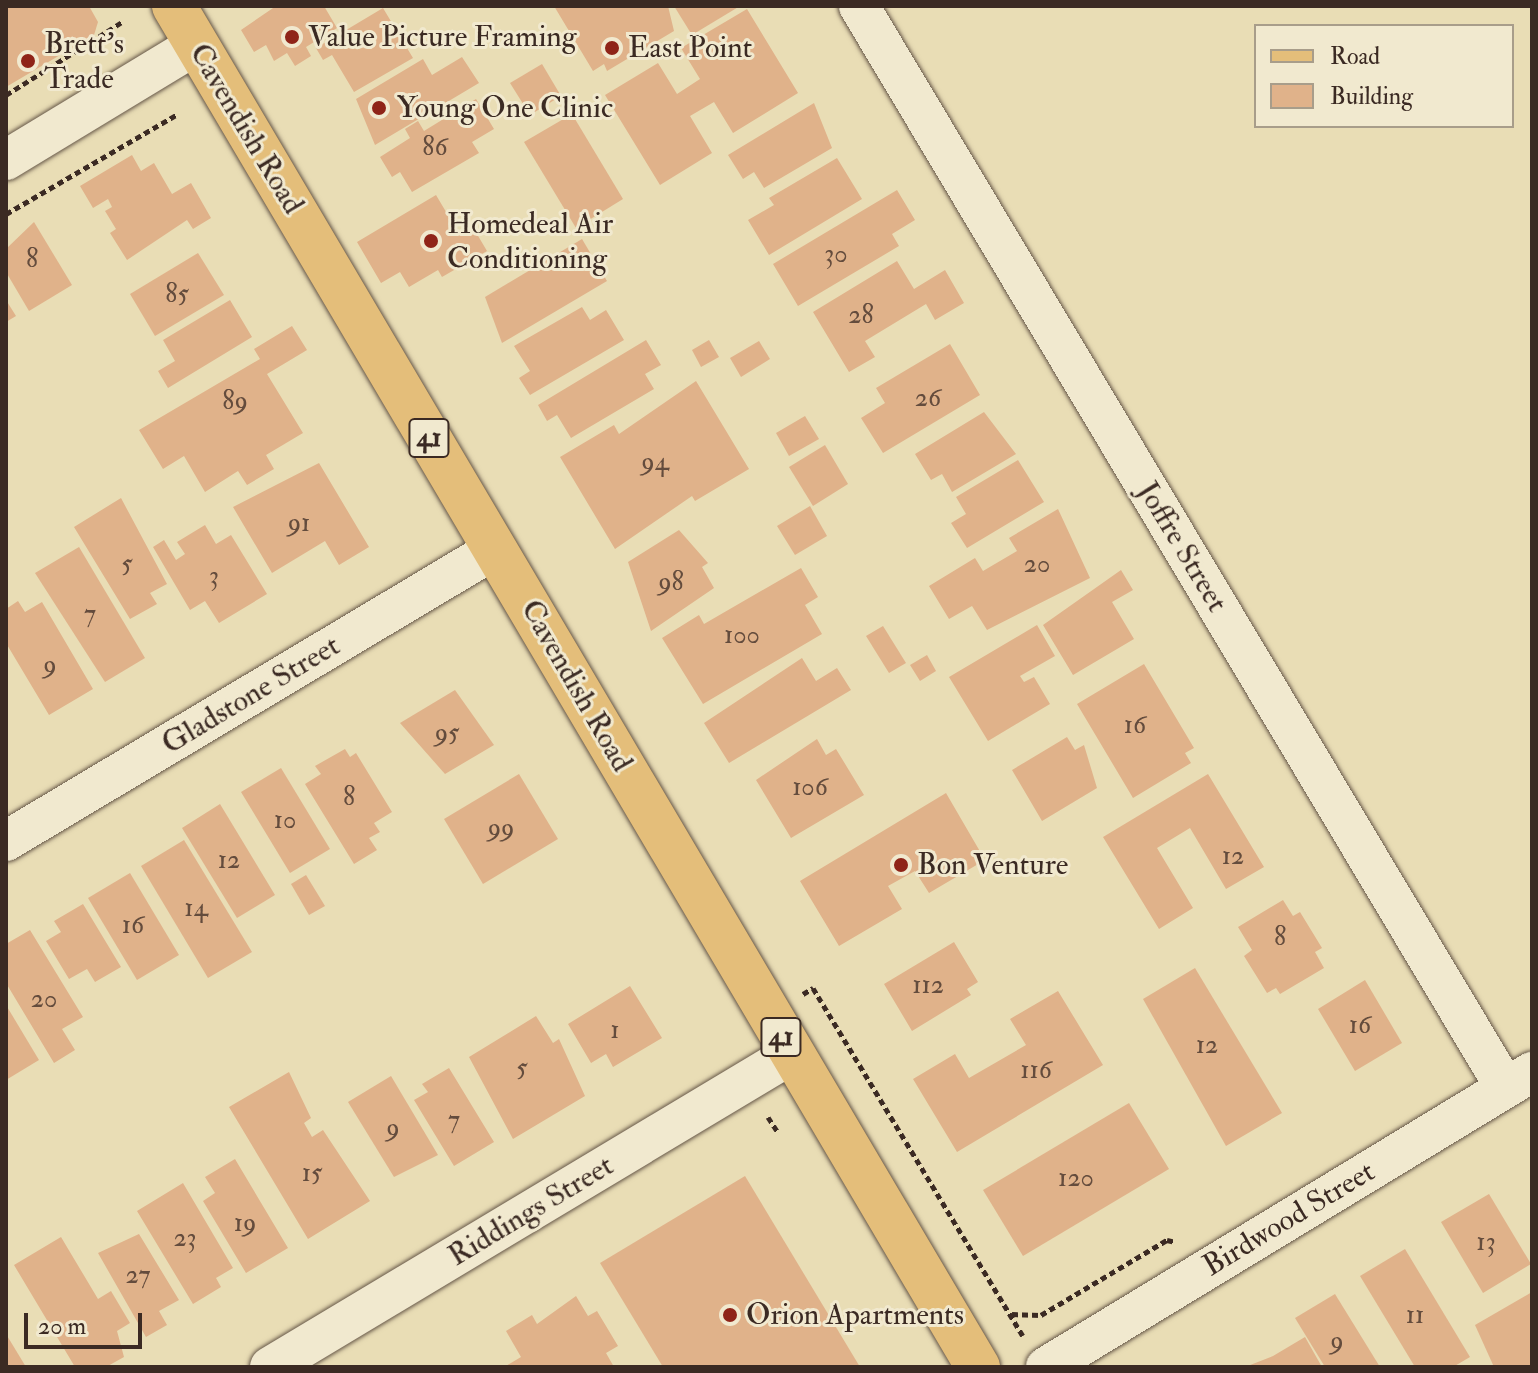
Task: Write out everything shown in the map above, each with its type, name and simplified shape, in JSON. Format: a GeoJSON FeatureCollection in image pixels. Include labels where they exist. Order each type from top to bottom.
{"type":"FeatureCollection","features":[{"type":"Feature","properties":{"kind":"main road","name":"Cavendish Road"},"geometry":{"type":"LineString","coordinates":[[174,6],[978,1367]]}},
{"type":"Feature","properties":{"kind":"street","name":"Joffre Street"},"geometry":{"type":"LineString","coordinates":[[859,6],[1519,1080]]}},
{"type":"Feature","properties":{"kind":"street"},"geometry":{"type":"LineString","coordinates":[[6,160],[196,45]]}},
{"type":"Feature","properties":{"kind":"street","name":"Gladstone Street"},"geometry":{"type":"LineString","coordinates":[[6,841],[495,549]]}},
{"type":"Feature","properties":{"kind":"street","name":"Riddings Street"},"geometry":{"type":"LineString","coordinates":[[270,1367],[792,1054]]}},
{"type":"Feature","properties":{"kind":"street","name":"Birdwood Street"},"geometry":{"type":"LineString","coordinates":[[1035,1352],[1519,1080]]}},
{"type":"Feature","properties":{"kind":"path"},"geometry":{"type":"LineString","coordinates":[[6,95],[122,22]]}},
{"type":"Feature","properties":{"kind":"path"},"geometry":{"type":"LineString","coordinates":[[6,214],[178,114]]}},
{"type":"Feature","properties":{"kind":"path"},"geometry":{"type":"LineString","coordinates":[[813,988],[1035,1352]]}},
{"type":"Feature","properties":{"kind":"path"},"geometry":{"type":"LineString","coordinates":[[856,1084],[868,1077]]}},
{"type":"Feature","properties":{"kind":"path"},"geometry":{"type":"LineString","coordinates":[[768,1117],[777,1131]]}},
{"type":"Feature","properties":{"kind":"path"},"geometry":{"type":"LineString","coordinates":[[1011,1314],[1041,1315],[1167,1240],[1192,1246]]}},
{"type":"Feature","properties":{"kind":"building","name":"Brett's Trade"},"geometry":{"type":"Polygon","coordinates":[[[6,6],[89,6],[98,22],[94,35],[6,87],[6,6]]]}},
{"type":"Feature","properties":{"kind":"building","name":"Value Picture Framing"},"geometry":{"type":"Polygon","coordinates":[[[276,6],[324,6],[337,28],[306,47],[311,56],[295,66],[287,53],[274,61],[266,45],[254,52],[241,30],[276,6]]]}},
{"type":"Feature","properties":{"kind":"building","name":"East Point"},"geometry":{"type":"Polygon","coordinates":[[[554,6],[668,6],[674,31],[607,71],[604,64],[593,71],[554,6]]]}},
{"type":"Feature","properties":{"kind":"building"},"geometry":{"type":"Polygon","coordinates":[[[674,6],[740,6],[692,35],[674,6]]]}},
{"type":"Feature","properties":{"kind":"building"},"geometry":{"type":"Polygon","coordinates":[[[383,8],[413,58],[354,92],[332,55],[323,60],[316,48],[383,8]]]}},
{"type":"Feature","properties":{"kind":"building"},"geometry":{"type":"Polygon","coordinates":[[[747,9],[798,93],[733,133],[714,102],[690,116],[712,153],[660,185],[605,95],[658,63],[677,94],[700,79],[681,48],[747,9]]]}},
{"type":"Feature","properties":{"kind":"building"},"geometry":{"type":"Polygon","coordinates":[[[462,57],[479,83],[375,145],[356,99],[423,59],[432,75],[462,57]]]}},
{"type":"Feature","properties":{"kind":"building"},"geometry":{"type":"Polygon","coordinates":[[[542,64],[561,96],[530,115],[510,83],[542,64]]]}},
{"type":"Feature","properties":{"kind":"building"},"geometry":{"type":"Polygon","coordinates":[[[476,99],[494,129],[472,142],[479,153],[412,192],[400,172],[392,177],[380,157],[410,138],[405,129],[418,121],[424,131],[476,99]]]}},
{"type":"Feature","properties":{"kind":"building"},"geometry":{"type":"Polygon","coordinates":[[[814,103],[832,148],[764,188],[754,172],[743,179],[728,155],[814,103]]]}},
{"type":"Feature","properties":{"kind":"building"},"geometry":{"type":"Polygon","coordinates":[[[572,114],[623,199],[576,228],[524,142],[572,114]]]}},
{"type":"Feature","properties":{"kind":"building"},"geometry":{"type":"Polygon","coordinates":[[[132,155],[141,171],[154,163],[172,194],[191,183],[211,218],[193,229],[187,220],[127,260],[110,233],[116,229],[105,211],[112,207],[108,199],[93,208],[80,186],[132,155]]]}},
{"type":"Feature","properties":{"kind":"building"},"geometry":{"type":"Polygon","coordinates":[[[837,158],[862,199],[769,255],[748,220],[774,205],[769,198],[837,158]]]}},
{"type":"Feature","properties":{"kind":"building"},"geometry":{"type":"Polygon","coordinates":[[[897,190],[915,220],[892,234],[899,246],[798,306],[773,264],[897,190]]]}},
{"type":"Feature","properties":{"kind":"building","name":"Homedeal Air Conditioning"},"geometry":{"type":"Polygon","coordinates":[[[436,195],[458,232],[471,224],[487,251],[442,277],[438,270],[409,287],[400,272],[381,283],[357,242],[436,195]]]}},
{"type":"Feature","properties":{"kind":"building"},"geometry":{"type":"Polygon","coordinates":[[[34,222],[72,285],[29,311],[6,272],[6,249],[34,222]]]}},
{"type":"Feature","properties":{"kind":"building"},"geometry":{"type":"Polygon","coordinates":[[[582,239],[607,281],[502,343],[485,297],[582,239]]]}},
{"type":"Feature","properties":{"kind":"building"},"geometry":{"type":"Polygon","coordinates":[[[198,253],[224,295],[155,336],[130,294],[198,253]]]}},
{"type":"Feature","properties":{"kind":"building"},"geometry":{"type":"Polygon","coordinates":[[[897,261],[914,289],[945,270],[964,303],[935,320],[926,304],[865,341],[875,357],[849,372],[813,312],[897,261]]]}},
{"type":"Feature","properties":{"kind":"building"},"geometry":{"type":"Polygon","coordinates":[[[6,300],[16,316],[6,322],[6,300]]]}},
{"type":"Feature","properties":{"kind":"building"},"geometry":{"type":"Polygon","coordinates":[[[230,300],[252,337],[168,388],[158,371],[175,361],[163,340],[230,300]]]}},
{"type":"Feature","properties":{"kind":"building"},"geometry":{"type":"Polygon","coordinates":[[[582,307],[590,320],[606,310],[624,340],[530,395],[519,378],[530,371],[514,346],[582,307]]]}},
{"type":"Feature","properties":{"kind":"building"},"geometry":{"type":"Polygon","coordinates":[[[292,326],[307,350],[267,374],[303,433],[266,455],[274,469],[247,485],[238,471],[205,492],[184,456],[163,469],[139,430],[260,359],[254,349],[292,326]]]}},
{"type":"Feature","properties":{"kind":"building"},"geometry":{"type":"Polygon","coordinates":[[[646,340],[661,365],[645,374],[654,389],[571,438],[557,415],[547,421],[538,405],[646,340]]]}},
{"type":"Feature","properties":{"kind":"building"},"geometry":{"type":"Polygon","coordinates":[[[709,340],[719,357],[701,367],[692,350],[709,340]]]}},
{"type":"Feature","properties":{"kind":"building"},"geometry":{"type":"Polygon","coordinates":[[[759,341],[770,359],[741,377],[730,358],[759,341]]]}},
{"type":"Feature","properties":{"kind":"building"},"geometry":{"type":"Polygon","coordinates":[[[950,344],[980,395],[883,453],[861,418],[885,403],[876,388],[950,344]]]}},
{"type":"Feature","properties":{"kind":"building"},"geometry":{"type":"Polygon","coordinates":[[[696,381],[749,469],[695,501],[692,496],[615,549],[560,457],[614,425],[619,434],[696,381]]]}},
{"type":"Feature","properties":{"kind":"building"},"geometry":{"type":"Polygon","coordinates":[[[984,412],[1016,454],[952,492],[942,474],[931,480],[915,454],[984,412]]]}},
{"type":"Feature","properties":{"kind":"building"},"geometry":{"type":"Polygon","coordinates":[[[805,416],[819,439],[789,456],[776,433],[805,416]]]}},
{"type":"Feature","properties":{"kind":"building"},"geometry":{"type":"Polygon","coordinates":[[[825,445],[848,484],[813,506],[789,467],[825,445]]]}},
{"type":"Feature","properties":{"kind":"building"},"geometry":{"type":"Polygon","coordinates":[[[1018,460],[1044,502],[967,548],[951,523],[966,514],[956,497],[1018,460]]]}},
{"type":"Feature","properties":{"kind":"building"},"geometry":{"type":"Polygon","coordinates":[[[319,463],[369,547],[339,565],[325,541],[272,573],[233,507],[319,463]]]}},
{"type":"Feature","properties":{"kind":"building"},"geometry":{"type":"Polygon","coordinates":[[[121,498],[167,584],[150,593],[157,604],[130,619],[74,527],[121,498]]]}},
{"type":"Feature","properties":{"kind":"building"},"geometry":{"type":"Polygon","coordinates":[[[810,506],[827,536],[795,555],[777,526],[810,506]]]}},
{"type":"Feature","properties":{"kind":"building"},"geometry":{"type":"Polygon","coordinates":[[[1058,509],[1090,578],[987,630],[972,606],[949,619],[929,586],[975,558],[983,571],[1017,551],[1009,538],[1058,509]]]}},
{"type":"Feature","properties":{"kind":"building"},"geometry":{"type":"Polygon","coordinates":[[[205,525],[216,544],[231,535],[267,594],[219,623],[205,601],[190,610],[153,547],[164,540],[176,560],[185,554],[177,542],[205,525]]]}},
{"type":"Feature","properties":{"kind":"building"},"geometry":{"type":"Polygon","coordinates":[[[679,530],[708,563],[702,567],[714,588],[651,631],[628,562],[679,530]]]}},
{"type":"Feature","properties":{"kind":"building"},"geometry":{"type":"Polygon","coordinates":[[[79,547],[145,658],[105,682],[35,573],[79,547]]]}},
{"type":"Feature","properties":{"kind":"building"},"geometry":{"type":"Polygon","coordinates":[[[801,568],[818,597],[805,605],[822,634],[703,704],[662,638],[699,615],[704,624],[801,568]]]}},
{"type":"Feature","properties":{"kind":"building"},"geometry":{"type":"Polygon","coordinates":[[[1121,570],[1133,590],[1112,602],[1134,639],[1073,675],[1043,625],[1121,570]]]}},
{"type":"Feature","properties":{"kind":"building"},"geometry":{"type":"Polygon","coordinates":[[[18,601],[25,612],[42,602],[93,689],[49,715],[6,643],[6,609],[18,601]]]}},
{"type":"Feature","properties":{"kind":"building"},"geometry":{"type":"Polygon","coordinates":[[[1037,625],[1055,656],[1020,676],[1024,682],[1034,677],[1050,704],[988,741],[949,677],[1037,625]]]}},
{"type":"Feature","properties":{"kind":"building"},"geometry":{"type":"Polygon","coordinates":[[[883,626],[906,663],[889,673],[866,636],[883,626]]]}},
{"type":"Feature","properties":{"kind":"building"},"geometry":{"type":"Polygon","coordinates":[[[927,655],[936,671],[920,681],[910,665],[927,655]]]}},
{"type":"Feature","properties":{"kind":"building"},"geometry":{"type":"Polygon","coordinates":[[[802,658],[816,681],[837,668],[851,690],[729,763],[704,723],[802,658]]]}},
{"type":"Feature","properties":{"kind":"building"},"geometry":{"type":"Polygon","coordinates":[[[1144,664],[1194,748],[1185,753],[1191,763],[1133,798],[1077,704],[1144,664]]]}},
{"type":"Feature","properties":{"kind":"building"},"geometry":{"type":"Polygon","coordinates":[[[455,690],[494,745],[445,774],[400,723],[455,690]]]}},
{"type":"Feature","properties":{"kind":"building"},"geometry":{"type":"Polygon","coordinates":[[[1067,737],[1075,750],[1084,745],[1097,788],[1042,821],[1012,770],[1067,737]]]}},
{"type":"Feature","properties":{"kind":"building"},"geometry":{"type":"Polygon","coordinates":[[[817,739],[826,755],[836,749],[864,795],[791,838],[756,780],[817,739]]]}},
{"type":"Feature","properties":{"kind":"building"},"geometry":{"type":"Polygon","coordinates":[[[345,749],[350,757],[356,753],[392,812],[374,823],[380,832],[369,838],[377,850],[354,864],[305,784],[321,774],[315,766],[345,749]]]}},
{"type":"Feature","properties":{"kind":"building"},"geometry":{"type":"Polygon","coordinates":[[[281,768],[330,849],[290,873],[241,792],[281,768]]]}},
{"type":"Feature","properties":{"kind":"building"},"geometry":{"type":"Polygon","coordinates":[[[519,774],[558,839],[483,884],[444,819],[519,774]]]}},
{"type":"Feature","properties":{"kind":"building"},"geometry":{"type":"Polygon","coordinates":[[[1208,774],[1264,867],[1226,889],[1190,828],[1157,848],[1193,908],[1159,929],[1103,837],[1208,774]]]}},
{"type":"Feature","properties":{"kind":"building","name":"Bon Venture"},"geometry":{"type":"Polygon","coordinates":[[[946,793],[985,860],[929,893],[915,871],[888,886],[902,909],[839,946],[800,881],[946,793]]]}},
{"type":"Feature","properties":{"kind":"building"},"geometry":{"type":"Polygon","coordinates":[[[220,804],[275,895],[237,918],[182,828],[220,804]]]}},
{"type":"Feature","properties":{"kind":"building"},"geometry":{"type":"Polygon","coordinates":[[[184,840],[252,952],[208,978],[141,866],[184,840]]]}},
{"type":"Feature","properties":{"kind":"building"},"geometry":{"type":"Polygon","coordinates":[[[130,873],[179,955],[137,980],[88,898],[130,873]]]}},
{"type":"Feature","properties":{"kind":"building"},"geometry":{"type":"Polygon","coordinates":[[[306,875],[325,906],[309,915],[291,884],[306,875]]]}},
{"type":"Feature","properties":{"kind":"building"},"geometry":{"type":"Polygon","coordinates":[[[1283,900],[1293,916],[1300,912],[1322,948],[1315,952],[1324,968],[1280,994],[1276,988],[1267,993],[1244,956],[1252,950],[1238,927],[1283,900]]]}},
{"type":"Feature","properties":{"kind":"building"},"geometry":{"type":"Polygon","coordinates":[[[83,904],[121,967],[95,982],[87,969],[69,979],[46,941],[61,932],[54,921],[83,904]]]}},
{"type":"Feature","properties":{"kind":"building"},"geometry":{"type":"Polygon","coordinates":[[[30,930],[83,1017],[62,1029],[75,1050],[54,1063],[6,983],[6,944],[30,930]]]}},
{"type":"Feature","properties":{"kind":"building"},"geometry":{"type":"Polygon","coordinates":[[[954,942],[978,982],[967,989],[971,995],[912,1031],[884,984],[954,942]]]}},
{"type":"Feature","properties":{"kind":"building"},"geometry":{"type":"Polygon","coordinates":[[[1195,968],[1282,1113],[1226,1146],[1143,999],[1195,968]]]}},
{"type":"Feature","properties":{"kind":"building"},"geometry":{"type":"Polygon","coordinates":[[[1365,980],[1402,1043],[1355,1071],[1318,1009],[1365,980]]]}},
{"type":"Feature","properties":{"kind":"building"},"geometry":{"type":"Polygon","coordinates":[[[630,986],[662,1038],[613,1067],[606,1054],[591,1063],[568,1024],[630,986]]]}},
{"type":"Feature","properties":{"kind":"building"},"geometry":{"type":"Polygon","coordinates":[[[1058,991],[1103,1065],[957,1152],[913,1079],[955,1054],[969,1078],[1026,1045],[1010,1019],[1058,991]]]}},
{"type":"Feature","properties":{"kind":"building"},"geometry":{"type":"Polygon","coordinates":[[[6,1005],[39,1060],[6,1080],[6,1005]]]}},
{"type":"Feature","properties":{"kind":"building"},"geometry":{"type":"Polygon","coordinates":[[[536,1016],[553,1043],[559,1039],[585,1096],[513,1139],[469,1057],[536,1016]]]}},
{"type":"Feature","properties":{"kind":"building"},"geometry":{"type":"Polygon","coordinates":[[[449,1068],[494,1142],[454,1166],[414,1100],[428,1092],[422,1084],[449,1068]]]}},
{"type":"Feature","properties":{"kind":"building"},"geometry":{"type":"Polygon","coordinates":[[[289,1072],[311,1118],[304,1123],[312,1137],[323,1130],[370,1201],[308,1239],[229,1107],[289,1072]]]}},
{"type":"Feature","properties":{"kind":"building"},"geometry":{"type":"Polygon","coordinates":[[[391,1076],[438,1155],[394,1177],[348,1102],[391,1076]]]}},
{"type":"Feature","properties":{"kind":"building"},"geometry":{"type":"Polygon","coordinates":[[[1129,1103],[1169,1169],[1023,1256],[983,1190],[1129,1103]]]}},
{"type":"Feature","properties":{"kind":"building"},"geometry":{"type":"Polygon","coordinates":[[[235,1159],[288,1248],[246,1273],[203,1201],[215,1193],[205,1177],[235,1159]]]}},
{"type":"Feature","properties":{"kind":"building","name":"Orion Apartments"},"geometry":{"type":"Polygon","coordinates":[[[745,1176],[860,1367],[663,1367],[600,1263],[745,1176]]]}},
{"type":"Feature","properties":{"kind":"building"},"geometry":{"type":"Polygon","coordinates":[[[183,1183],[233,1268],[216,1278],[221,1287],[193,1304],[137,1211],[183,1183]]]}},
{"type":"Feature","properties":{"kind":"building"},"geometry":{"type":"Polygon","coordinates":[[[1489,1194],[1531,1264],[1483,1293],[1441,1222],[1489,1194]]]}},
{"type":"Feature","properties":{"kind":"building"},"geometry":{"type":"Polygon","coordinates":[[[139,1234],[179,1300],[159,1311],[167,1325],[146,1337],[98,1253],[139,1234]]]}},
{"type":"Feature","properties":{"kind":"building"},"geometry":{"type":"Polygon","coordinates":[[[61,1237],[98,1299],[111,1291],[130,1323],[117,1331],[124,1357],[106,1367],[75,1367],[14,1265],[61,1237]]]}},
{"type":"Feature","properties":{"kind":"building"},"geometry":{"type":"Polygon","coordinates":[[[1405,1249],[1470,1357],[1453,1367],[1415,1367],[1360,1276],[1405,1249]]]}},
{"type":"Feature","properties":{"kind":"building"},"geometry":{"type":"Polygon","coordinates":[[[1532,1292],[1532,1367],[1494,1367],[1475,1325],[1532,1292]]]}},
{"type":"Feature","properties":{"kind":"building"},"geometry":{"type":"Polygon","coordinates":[[[1335,1294],[1380,1367],[1325,1367],[1295,1318],[1335,1294]]]}},
{"type":"Feature","properties":{"kind":"building"},"geometry":{"type":"Polygon","coordinates":[[[576,1296],[588,1316],[597,1311],[618,1346],[606,1353],[614,1367],[504,1367],[521,1357],[506,1331],[532,1315],[537,1324],[576,1296]]]}},
{"type":"Feature","properties":{"kind":"building"},"geometry":{"type":"Polygon","coordinates":[[[6,1334],[26,1367],[6,1367],[6,1334]]]}},
{"type":"Feature","properties":{"kind":"building"},"geometry":{"type":"Polygon","coordinates":[[[1305,1337],[1322,1367],[1245,1367],[1273,1356],[1305,1337]]]}},
{"type":"Feature","properties":{"kind":"place","name":"Value Picture Framing"},"geometry":{"type":"Point","coordinates":[292,37]}},
{"type":"Feature","properties":{"kind":"place","name":"East Point"},"geometry":{"type":"Point","coordinates":[612,48]}},
{"type":"Feature","properties":{"kind":"place","name":"Brett's Trade"},"geometry":{"type":"Point","coordinates":[28,61]}},
{"type":"Feature","properties":{"kind":"place","name":"Young One Clinic"},"geometry":{"type":"Point","coordinates":[379,108]}},
{"type":"Feature","properties":{"kind":"place","name":"Homedeal Air Conditioning"},"geometry":{"type":"Point","coordinates":[431,241]}},
{"type":"Feature","properties":{"kind":"place","name":"Bon Venture"},"geometry":{"type":"Point","coordinates":[901,865]}},
{"type":"Feature","properties":{"kind":"place","name":"Orion Apartments"},"geometry":{"type":"Point","coordinates":[730,1315]}}]}
